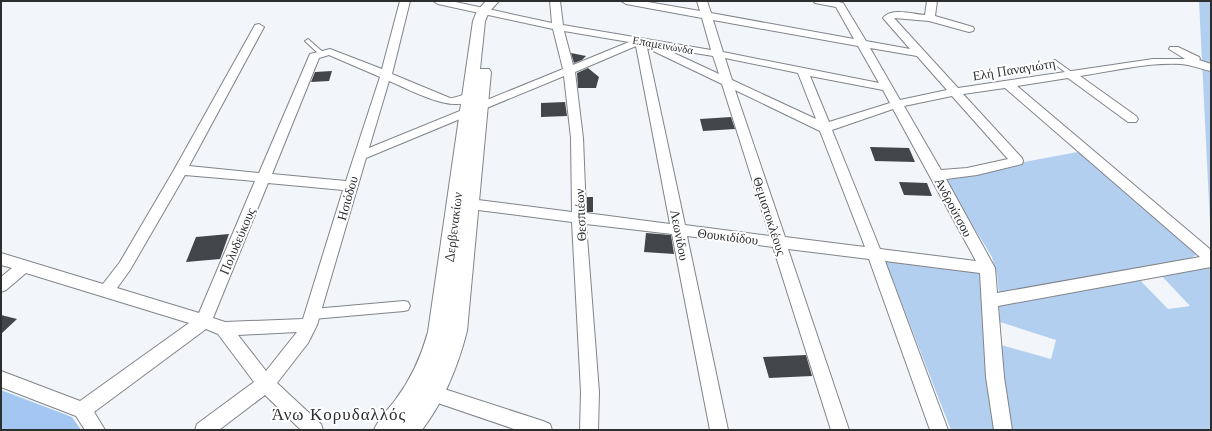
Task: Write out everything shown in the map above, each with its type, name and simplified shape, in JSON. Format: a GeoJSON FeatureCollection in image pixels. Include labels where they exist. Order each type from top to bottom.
{"type":"FeatureCollection","features":[{"type":"Feature","properties":{"kind":"street","name":"Ησιόδου"},"geometry":{"type":"LineString","coordinates":[[204,430],[266,384],[302,338],[311,320],[386,74],[405,1]]}},
{"type":"Feature","properties":{"kind":"street","name":"Επαμεινώνδα"},"geometry":{"type":"LineString","coordinates":[[438,1],[489,8],[558,26],[719,54],[888,88]]}},
{"type":"Feature","properties":{"kind":"street"},"geometry":{"type":"LineString","coordinates":[[489,8],[504,1]]}},
{"type":"Feature","properties":{"kind":"street","name":"Θεσπιέων"},"geometry":{"type":"LineString","coordinates":[[555,1],[558,26],[569,70],[577,138],[579,217],[590,392],[589,430]]}},
{"type":"Feature","properties":{"kind":"street"},"geometry":{"type":"LineString","coordinates":[[626,1],[921,54]]}},
{"type":"Feature","properties":{"kind":"street","name":"Θεμιστοκλέους"},"geometry":{"type":"LineString","coordinates":[[702,1],[719,54],[726,83],[840,430]]}},
{"type":"Feature","properties":{"kind":"street"},"geometry":{"type":"LineString","coordinates":[[818,1],[836,3]]}},
{"type":"Feature","properties":{"kind":"street"},"geometry":{"type":"LineString","coordinates":[[930,18],[932,1]]}},
{"type":"Feature","properties":{"kind":"street","name":"Ανδρούτσου"},"geometry":{"type":"LineString","coordinates":[[836,3],[888,88],[987,268],[995,377],[1003,430]]}},
{"type":"Feature","properties":{"kind":"street","name":"Δερβενακίων"},"geometry":{"type":"LineString","coordinates":[[408,430],[432,393],[444,371],[452,350],[456,331],[470,204],[473,105],[479,21],[489,8]]}},
{"type":"Feature","properties":{"kind":"street"},"geometry":{"type":"LineString","coordinates":[[937,175],[961,175],[980,172],[1017,161],[956,92],[888,19],[890,16],[896,15],[930,18],[969,29]]}},
{"type":"Feature","properties":{"kind":"street"},"geometry":{"type":"LineString","coordinates":[[106,292],[125,266],[181,170],[259,27]]}},
{"type":"Feature","properties":{"kind":"street"},"geometry":{"type":"LineString","coordinates":[[360,156],[473,105],[569,70],[640,41],[726,83],[824,128]]}},
{"type":"Feature","properties":{"kind":"street","name":"Λεωνίδου"},"geometry":{"type":"LineString","coordinates":[[640,41],[719,430]]}},
{"type":"Feature","properties":{"kind":"street"},"geometry":{"type":"LineString","coordinates":[[1174,49],[1195,59],[1198,64]]}},
{"type":"Feature","properties":{"kind":"street"},"geometry":{"type":"LineString","coordinates":[[322,54],[330,52],[349,58],[448,101],[456,102],[463,100],[473,105]]}},
{"type":"Feature","properties":{"kind":"street","name":"Πολυδεύκους"},"geometry":{"type":"LineString","coordinates":[[204,321],[314,56],[322,54]]}},
{"type":"Feature","properties":{"kind":"street","name":"Ελή Παναγιώτη"},"geometry":{"type":"LineString","coordinates":[[824,128],[897,104],[956,92],[1070,74],[1153,62],[1180,61],[1211,68]]}},
{"type":"Feature","properties":{"kind":"street"},"geometry":{"type":"LineString","coordinates":[[803,72],[875,254],[939,430]]}},
{"type":"Feature","properties":{"kind":"street"},"geometry":{"type":"LineString","coordinates":[[1070,74],[1132,120]]}},
{"type":"Feature","properties":{"kind":"street"},"geometry":{"type":"LineString","coordinates":[[1008,84],[1211,258]]}},
{"type":"Feature","properties":{"kind":"street","name":"Δερβενακίων"},"geometry":{"type":"LineString","coordinates":[[386,430],[399,415],[424,375],[434,351],[439,332],[473,105]]}},
{"type":"Feature","properties":{"kind":"street"},"geometry":{"type":"LineString","coordinates":[[181,170],[351,186]]}},
{"type":"Feature","properties":{"kind":"street","name":"Θουκιδίδου"},"geometry":{"type":"LineString","coordinates":[[470,204],[987,268]]}},
{"type":"Feature","properties":{"kind":"street"},"geometry":{"type":"LineString","coordinates":[[1,259],[204,321],[224,329],[311,320],[404,306]]}},
{"type":"Feature","properties":{"kind":"street"},"geometry":{"type":"LineString","coordinates":[[990,301],[1211,262]]}},
{"type":"Feature","properties":{"kind":"street"},"geometry":{"type":"LineString","coordinates":[[1,286],[24,266]]}},
{"type":"Feature","properties":{"kind":"street"},"geometry":{"type":"LineString","coordinates":[[82,410],[204,321]]}},
{"type":"Feature","properties":{"kind":"street"},"geometry":{"type":"LineString","coordinates":[[224,329],[266,384],[314,430]]}},
{"type":"Feature","properties":{"kind":"street"},"geometry":{"type":"LineString","coordinates":[[1,379],[82,410],[96,430]]}},
{"type":"Feature","properties":{"kind":"street"},"geometry":{"type":"LineString","coordinates":[[432,393],[543,430]]}},
{"type":"Feature","properties":{"kind":"lane"},"geometry":{"type":"LineString","coordinates":[[308,41],[322,54]]}},
{"type":"Feature","properties":{"kind":"lane"},"geometry":{"type":"LineString","coordinates":[[1055,62],[1070,74]]}},
{"type":"Feature","properties":{"kind":"shaded area"},"geometry":{"type":"Polygon","coordinates":[[[1199,1],[1211,1],[1211,243],[1199,1]]]}},
{"type":"Feature","properties":{"kind":"shaded area"},"geometry":{"type":"Polygon","coordinates":[[[1083,151],[1197,251],[1196,255],[1184,263],[999,293],[997,275],[992,257],[943,177],[1083,151]]]}},
{"type":"Feature","properties":{"kind":"shaded area"},"geometry":{"type":"Polygon","coordinates":[[[884,258],[982,272],[996,430],[951,430],[884,258]]]}},
{"type":"Feature","properties":{"kind":"shaded area"},"geometry":{"type":"Polygon","coordinates":[[[1211,263],[1211,430],[1011,430],[1004,385],[1001,345],[1051,359],[1056,340],[1000,322],[999,306],[1004,301],[1136,276],[1168,309],[1190,306],[1159,273],[1211,263]]]}},
{"type":"Feature","properties":{"kind":"shaded area"},"geometry":{"type":"Polygon","coordinates":[[[1,390],[72,417],[81,430],[1,430],[1,390]]]}},
{"type":"Feature","properties":{"kind":"building"},"geometry":{"type":"Polygon","coordinates":[[[571,53],[586,56],[582,60],[574,63],[571,53]]]}},
{"type":"Feature","properties":{"kind":"building"},"geometry":{"type":"Polygon","coordinates":[[[588,68],[599,77],[596,88],[578,88],[577,73],[588,68]]]}},
{"type":"Feature","properties":{"kind":"building"},"geometry":{"type":"Polygon","coordinates":[[[332,71],[329,81],[311,82],[315,72],[332,71]]]}},
{"type":"Feature","properties":{"kind":"building"},"geometry":{"type":"Polygon","coordinates":[[[565,102],[567,116],[541,117],[541,103],[565,102]]]}},
{"type":"Feature","properties":{"kind":"building"},"geometry":{"type":"Polygon","coordinates":[[[731,117],[735,129],[703,131],[700,119],[731,117]]]}},
{"type":"Feature","properties":{"kind":"building"},"geometry":{"type":"Polygon","coordinates":[[[870,147],[909,148],[915,162],[875,161],[870,147]]]}},
{"type":"Feature","properties":{"kind":"building"},"geometry":{"type":"Polygon","coordinates":[[[899,182],[927,183],[932,196],[904,195],[899,182]]]}},
{"type":"Feature","properties":{"kind":"building"},"geometry":{"type":"Polygon","coordinates":[[[587,197],[593,197],[593,212],[587,212],[587,197]]]}},
{"type":"Feature","properties":{"kind":"building"},"geometry":{"type":"Polygon","coordinates":[[[646,233],[671,235],[674,254],[644,252],[646,233]]]}},
{"type":"Feature","properties":{"kind":"building"},"geometry":{"type":"Polygon","coordinates":[[[229,234],[220,259],[186,262],[196,237],[229,234]]]}},
{"type":"Feature","properties":{"kind":"building"},"geometry":{"type":"Polygon","coordinates":[[[1,315],[17,319],[1,334],[1,315]]]}},
{"type":"Feature","properties":{"kind":"building"},"geometry":{"type":"Polygon","coordinates":[[[806,355],[812,376],[769,378],[763,357],[806,355]]]}},
{"type":"Feature","properties":{"kind":"district","name":"Άνω Κορυδαλλός"},"geometry":{"type":"Point","coordinates":[339,414]}}]}
